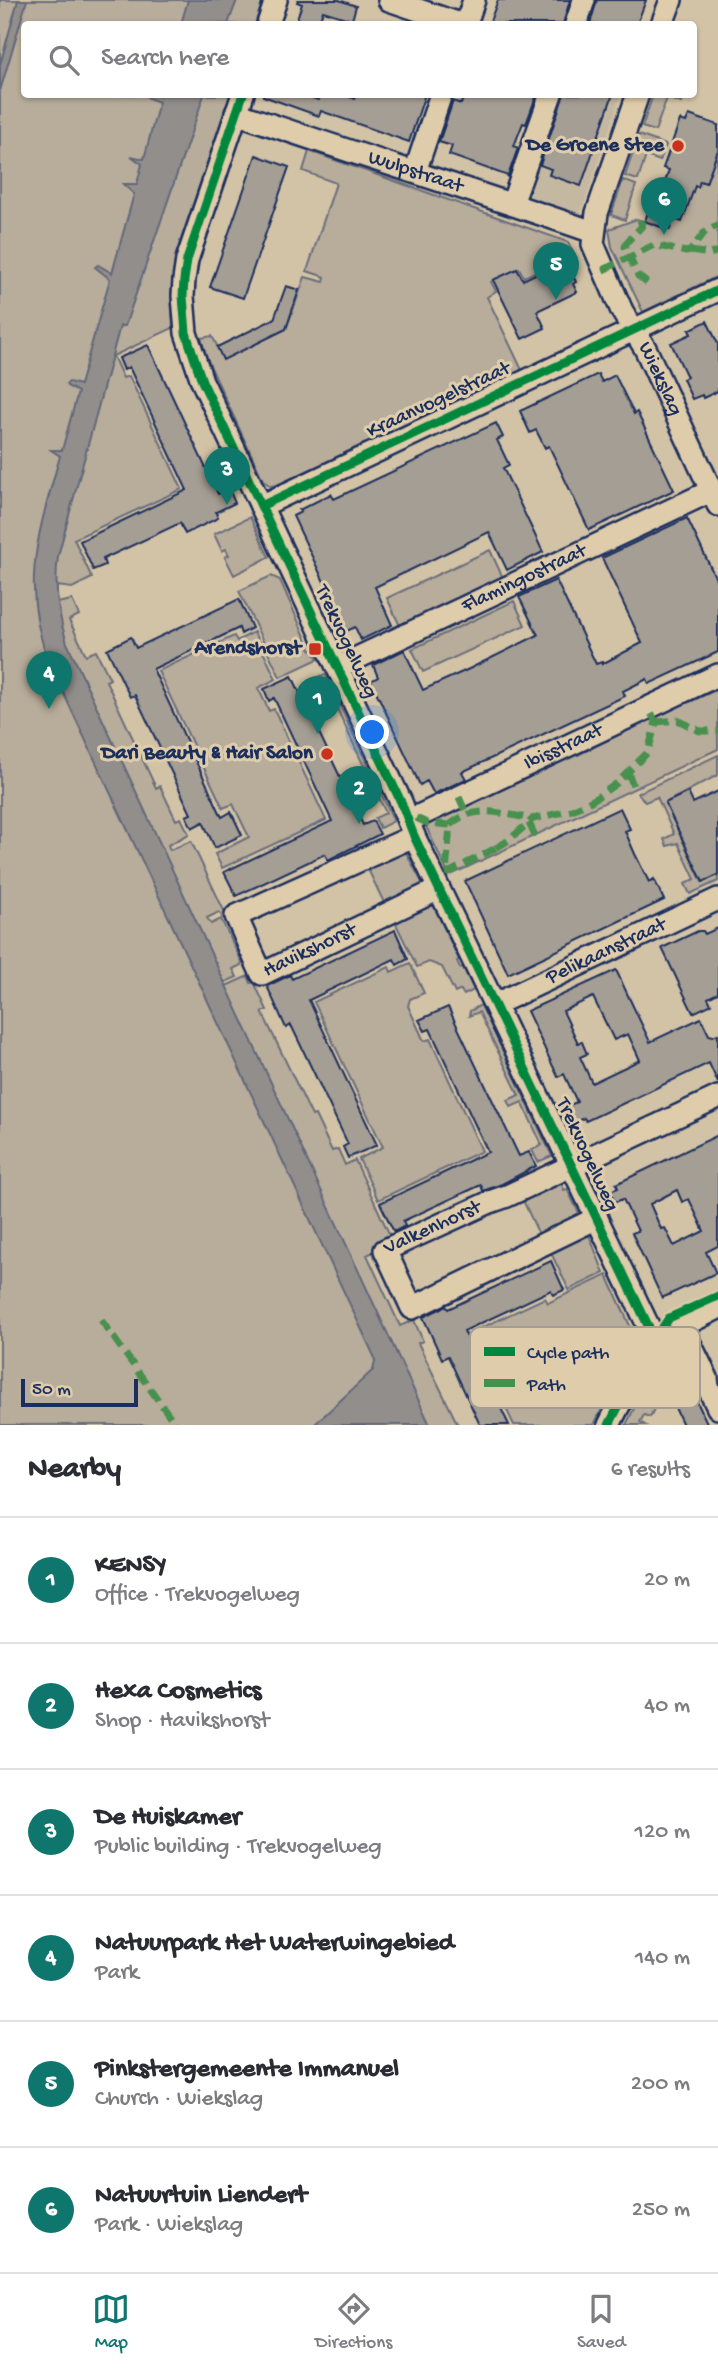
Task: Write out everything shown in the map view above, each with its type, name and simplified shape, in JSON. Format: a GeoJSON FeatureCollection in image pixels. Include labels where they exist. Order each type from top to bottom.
{"type":"FeatureCollection","features":[{"type":"Feature","properties":{"kind":"street"},"geometry":{"type":"LineString","coordinates":[[269,21],[276,0]]}},
{"type":"Feature","properties":{"kind":"street"},"geometry":{"type":"LineString","coordinates":[[389,0],[451,21]]}},
{"type":"Feature","properties":{"kind":"street"},"geometry":{"type":"LineString","coordinates":[[467,21],[474,0]]}},
{"type":"Feature","properties":{"kind":"street"},"geometry":{"type":"LineString","coordinates":[[577,21],[584,0]]}},
{"type":"Feature","properties":{"kind":"street"},"geometry":{"type":"LineString","coordinates":[[663,21],[671,0]]}},
{"type":"Feature","properties":{"kind":"street"},"geometry":{"type":"LineString","coordinates":[[415,172],[440,98]]}},
{"type":"Feature","properties":{"kind":"street"},"geometry":{"type":"LineString","coordinates":[[512,204],[550,98]]}},
{"type":"Feature","properties":{"kind":"street","name":"Wiekslag"},"geometry":{"type":"LineString","coordinates":[[637,98],[597,213],[593,232],[595,252],[622,311],[645,348],[715,498]]}},
{"type":"Feature","properties":{"kind":"street","name":"Wulpstraat"},"geometry":{"type":"LineString","coordinates":[[240,104],[391,166],[593,232]]}},
{"type":"Feature","properties":{"kind":"street","name":"Trekvogelweg"},"geometry":{"type":"LineString","coordinates":[[240,104],[187,260],[183,303],[188,341],[201,381],[338,667],[439,889],[650,1327]]}},
{"type":"Feature","properties":{"kind":"street","name":"Kraanvogelstraat"},"geometry":{"type":"LineString","coordinates":[[261,506],[718,290]]}},
{"type":"Feature","properties":{"kind":"street","name":"Flamingostraat"},"geometry":{"type":"LineString","coordinates":[[338,667],[715,498]]}},
{"type":"Feature","properties":{"kind":"street","name":"Ibisstraat"},"geometry":{"type":"LineString","coordinates":[[411,828],[718,676]]}},
{"type":"Feature","properties":{"kind":"street","name":"Havikshorst"},"geometry":{"type":"LineString","coordinates":[[411,828],[236,916],[259,968],[262,974],[439,889]]}},
{"type":"Feature","properties":{"kind":"street","name":"Pelikaanstraat"},"geometry":{"type":"LineString","coordinates":[[496,1004],[718,899]]}},
{"type":"Feature","properties":{"kind":"street"},"geometry":{"type":"LineString","coordinates":[[572,1166],[718,1097]]}},
{"type":"Feature","properties":{"kind":"street","name":"Valkenhorst"},"geometry":{"type":"LineString","coordinates":[[572,1166],[385,1250],[412,1308],[597,1219]]}},
{"type":"Feature","properties":{"kind":"street"},"geometry":{"type":"LineString","coordinates":[[677,1327],[718,1308]]}},
{"type":"Feature","properties":{"kind":"street"},"geometry":{"type":"LineString","coordinates":[[700,1364],[718,1408]]}},
{"type":"Feature","properties":{"kind":"street"},"geometry":{"type":"LineString","coordinates":[[609,1425],[618,1408]]}},
{"type":"Feature","properties":{"kind":"shaded area"},"geometry":{"type":"Polygon","coordinates":[[[0,0],[263,0],[256,21],[21,21],[21,98],[230,98],[176,254],[171,293],[173,328],[113,356],[123,378],[129,376],[182,489],[74,539],[92,578],[72,588],[57,586],[57,603],[72,600],[79,615],[69,620],[86,655],[96,651],[110,679],[106,681],[156,788],[160,786],[176,820],[181,818],[189,834],[168,845],[170,850],[191,841],[227,917],[223,918],[219,912],[207,918],[211,924],[221,919],[243,964],[233,969],[237,977],[225,982],[226,986],[248,976],[251,983],[254,982],[267,1010],[262,1012],[312,1116],[315,1115],[332,1151],[338,1149],[345,1165],[355,1160],[393,1242],[367,1255],[400,1326],[414,1320],[423,1341],[418,1343],[458,1425],[0,1425],[0,0]]]}},
{"type":"Feature","properties":{"kind":"shaded area"},"geometry":{"type":"Polygon","coordinates":[[[18,0],[27,0],[0,91],[0,65],[18,0]]]}},
{"type":"Feature","properties":{"kind":"shaded area"},"geometry":{"type":"Polygon","coordinates":[[[188,0],[237,0],[229,21],[182,21],[188,0]]]}},
{"type":"Feature","properties":{"kind":"shaded area"},"geometry":{"type":"Polygon","coordinates":[[[148,98],[203,98],[125,326],[120,326],[58,556],[57,589],[61,622],[67,643],[430,1425],[314,1425],[373,1370],[374,1356],[49,662],[40,634],[35,608],[35,558],[60,456],[51,450],[62,450],[78,392],[66,384],[69,382],[80,385],[110,279],[95,267],[98,265],[112,273],[134,194],[123,184],[137,184],[142,164],[131,156],[144,159],[159,102],[148,98]]]}},
{"type":"Feature","properties":{"kind":"shaded area"},"geometry":{"type":"Polygon","coordinates":[[[546,98],[620,98],[582,210],[577,214],[512,192],[546,98]]]}},
{"type":"Feature","properties":{"kind":"shaded area"},"geometry":{"type":"Polygon","coordinates":[[[652,98],[667,98],[655,131],[642,127],[652,98]]]}},
{"type":"Feature","properties":{"kind":"shaded area"},"geometry":{"type":"Polygon","coordinates":[[[667,98],[683,98],[681,103],[667,98]]]}},
{"type":"Feature","properties":{"kind":"shaded area"},"geometry":{"type":"Polygon","coordinates":[[[639,135],[666,145],[660,161],[646,156],[638,180],[625,176],[639,135]]]}},
{"type":"Feature","properties":{"kind":"shaded area"},"geometry":{"type":"Polygon","coordinates":[[[309,151],[568,242],[574,254],[524,277],[519,268],[491,282],[496,291],[487,297],[522,370],[270,486],[263,480],[208,361],[201,338],[212,336],[224,359],[286,329],[305,277],[324,282],[325,277],[307,271],[336,183],[303,171],[309,151]]]}},
{"type":"Feature","properties":{"kind":"shaded area"},"geometry":{"type":"Polygon","coordinates":[[[717,153],[718,276],[643,312],[612,247],[609,229],[637,219],[670,230],[686,183],[697,187],[700,181],[706,183],[717,153]]]}},
{"type":"Feature","properties":{"kind":"shaded area"},"geometry":{"type":"Polygon","coordinates":[[[623,180],[636,185],[625,220],[611,215],[623,180]]]}},
{"type":"Feature","properties":{"kind":"shaded area"},"geometry":{"type":"Polygon","coordinates":[[[250,517],[269,557],[234,575],[225,557],[229,555],[226,549],[222,551],[214,534],[250,517]]]}},
{"type":"Feature","properties":{"kind":"shaded area"},"geometry":{"type":"Polygon","coordinates":[[[490,550],[503,578],[400,626],[387,598],[490,550]]]}},
{"type":"Feature","properties":{"kind":"shaded area"},"geometry":{"type":"Polygon","coordinates":[[[271,576],[280,580],[311,650],[318,659],[280,677],[239,591],[271,576]]]}},
{"type":"Feature","properties":{"kind":"shaded area"},"geometry":{"type":"Polygon","coordinates":[[[514,601],[525,625],[423,672],[412,649],[514,601]]]}},
{"type":"Feature","properties":{"kind":"shaded area"},"geometry":{"type":"Polygon","coordinates":[[[254,632],[276,679],[258,688],[269,711],[274,709],[326,820],[222,868],[215,854],[249,837],[233,804],[223,808],[158,671],[234,636],[237,641],[254,632]]]}},
{"type":"Feature","properties":{"kind":"shaded area"},"geometry":{"type":"Polygon","coordinates":[[[325,674],[394,821],[380,828],[375,818],[386,813],[323,679],[312,684],[314,679],[325,674]]]}},
{"type":"Feature","properties":{"kind":"shaded area"},"geometry":{"type":"Polygon","coordinates":[[[718,689],[718,749],[449,876],[425,824],[528,778],[530,771],[571,752],[578,755],[686,701],[690,702],[718,689]]]}},
{"type":"Feature","properties":{"kind":"shaded area"},"geometry":{"type":"Polygon","coordinates":[[[718,755],[718,775],[665,803],[702,882],[718,875],[718,881],[690,894],[685,884],[695,879],[678,843],[667,846],[664,839],[674,834],[657,797],[645,802],[638,793],[718,755]]]}},
{"type":"Feature","properties":{"kind":"shaded area"},"geometry":{"type":"Polygon","coordinates":[[[403,847],[425,888],[386,907],[366,865],[403,847]]]}},
{"type":"Feature","properties":{"kind":"shaded area"},"geometry":{"type":"Polygon","coordinates":[[[433,904],[459,960],[457,961],[460,968],[463,967],[474,990],[464,995],[461,990],[455,993],[442,967],[429,962],[417,967],[395,922],[433,904]]]}},
{"type":"Feature","properties":{"kind":"shaded area"},"geometry":{"type":"Polygon","coordinates":[[[410,963],[424,993],[410,999],[408,1006],[424,1041],[430,1039],[482,1151],[378,1200],[359,1159],[383,1147],[314,1002],[389,967],[391,972],[410,963]]]}},
{"type":"Feature","properties":{"kind":"shaded area"},"geometry":{"type":"Polygon","coordinates":[[[481,1005],[552,1156],[538,1162],[532,1150],[542,1145],[522,1102],[511,1107],[508,1100],[519,1095],[479,1012],[469,1016],[470,1011],[481,1005]]]}},
{"type":"Feature","properties":{"kind":"shaded area"},"geometry":{"type":"Polygon","coordinates":[[[561,1177],[564,1190],[567,1189],[582,1219],[541,1239],[521,1196],[561,1177]]]}},
{"type":"Feature","properties":{"kind":"shaded area"},"geometry":{"type":"Polygon","coordinates":[[[589,1235],[604,1273],[569,1290],[551,1253],[589,1235]]]}},
{"type":"Feature","properties":{"kind":"shaded area"},"geometry":{"type":"Polygon","coordinates":[[[607,1275],[631,1327],[483,1327],[545,1298],[548,1303],[607,1275]]]}},
{"type":"Feature","properties":{"kind":"shaded area"},"geometry":{"type":"Polygon","coordinates":[[[506,1408],[602,1408],[594,1425],[514,1425],[506,1408]]]}},
{"type":"Feature","properties":{"kind":"shaded area"},"geometry":{"type":"Polygon","coordinates":[[[634,1408],[654,1408],[650,1417],[644,1415],[640,1422],[645,1425],[626,1425],[634,1408]]]}},
{"type":"Feature","properties":{"kind":"building"},"geometry":{"type":"Polygon","coordinates":[[[339,0],[356,6],[352,20],[323,11],[319,21],[296,21],[302,4],[297,2],[339,0]]]}},
{"type":"Feature","properties":{"kind":"building"},"geometry":{"type":"Polygon","coordinates":[[[498,0],[570,0],[564,21],[490,21],[498,0]]]}},
{"type":"Feature","properties":{"kind":"building"},"geometry":{"type":"Polygon","coordinates":[[[597,0],[646,0],[638,21],[591,21],[597,0]]]}},
{"type":"Feature","properties":{"kind":"building"},"geometry":{"type":"Polygon","coordinates":[[[269,98],[424,98],[409,142],[321,111],[319,116],[269,98]]]}},
{"type":"Feature","properties":{"kind":"building"},"geometry":{"type":"Polygon","coordinates":[[[463,98],[536,98],[514,146],[518,148],[508,176],[449,155],[452,146],[439,142],[453,101],[461,104],[463,98]]]}},
{"type":"Feature","properties":{"kind":"building"},"geometry":{"type":"Polygon","coordinates":[[[563,98],[612,98],[581,186],[549,175],[551,169],[540,165],[563,98]]]}},
{"type":"Feature","properties":{"kind":"building"},"geometry":{"type":"Polygon","coordinates":[[[689,115],[718,125],[718,150],[706,183],[700,181],[698,187],[695,186],[682,222],[674,219],[669,230],[645,221],[655,191],[661,193],[669,170],[663,168],[680,120],[686,122],[689,115]]]}},
{"type":"Feature","properties":{"kind":"building"},"geometry":{"type":"Polygon","coordinates":[[[256,155],[289,167],[243,298],[210,287],[256,155]]]}},
{"type":"Feature","properties":{"kind":"building"},"geometry":{"type":"Polygon","coordinates":[[[565,260],[576,282],[573,284],[577,292],[537,311],[545,328],[522,339],[493,280],[517,269],[523,280],[565,260]]]}},
{"type":"Feature","properties":{"kind":"building"},"geometry":{"type":"Polygon","coordinates":[[[286,286],[299,290],[286,329],[223,360],[217,347],[274,319],[286,286]]]}},
{"type":"Feature","properties":{"kind":"building"},"geometry":{"type":"Polygon","coordinates":[[[707,321],[718,344],[718,391],[703,398],[702,395],[692,399],[683,379],[687,377],[671,343],[691,334],[689,330],[707,321]]]}},
{"type":"Feature","properties":{"kind":"building"},"geometry":{"type":"Polygon","coordinates":[[[148,345],[218,494],[229,489],[235,503],[216,512],[218,518],[185,534],[180,523],[103,559],[105,565],[93,570],[80,541],[187,490],[129,367],[124,370],[119,358],[148,345]]]}},
{"type":"Feature","properties":{"kind":"building"},"geometry":{"type":"Polygon","coordinates":[[[598,374],[602,382],[615,375],[634,414],[637,412],[674,490],[589,530],[549,446],[545,448],[536,430],[530,433],[520,411],[598,374]]]}},
{"type":"Feature","properties":{"kind":"building"},"geometry":{"type":"Polygon","coordinates":[[[496,423],[503,437],[497,440],[509,465],[503,468],[543,552],[507,570],[489,532],[375,587],[392,625],[361,640],[355,627],[347,631],[293,516],[301,512],[299,510],[331,494],[334,499],[496,423]]]}},
{"type":"Feature","properties":{"kind":"building"},"geometry":{"type":"Polygon","coordinates":[[[687,518],[718,583],[718,652],[649,684],[647,679],[623,691],[625,696],[462,772],[466,779],[434,794],[427,781],[420,785],[371,681],[378,677],[373,665],[404,650],[423,690],[469,669],[538,635],[519,597],[556,580],[596,664],[602,664],[642,643],[602,558],[687,518]]]}},
{"type":"Feature","properties":{"kind":"building"},"geometry":{"type":"Polygon","coordinates":[[[239,599],[252,628],[241,634],[239,628],[153,669],[222,817],[231,812],[242,835],[215,848],[203,822],[192,828],[186,816],[191,814],[135,695],[130,697],[107,649],[131,637],[136,648],[239,599]]]}},
{"type":"Feature","properties":{"kind":"building"},"geometry":{"type":"Polygon","coordinates":[[[292,676],[363,825],[373,821],[380,834],[328,860],[325,854],[236,896],[224,872],[332,821],[274,698],[269,701],[264,689],[292,676]]]}},
{"type":"Feature","properties":{"kind":"building"},"geometry":{"type":"Polygon","coordinates":[[[718,791],[718,875],[703,882],[665,803],[688,792],[693,803],[718,791]]]}},
{"type":"Feature","properties":{"kind":"building"},"geometry":{"type":"Polygon","coordinates":[[[620,808],[630,829],[625,831],[635,854],[649,882],[654,879],[664,900],[508,974],[465,881],[620,808]]]}},
{"type":"Feature","properties":{"kind":"building"},"geometry":{"type":"Polygon","coordinates":[[[718,928],[718,993],[708,998],[711,1004],[693,1013],[662,948],[698,931],[705,934],[718,928]]]}},
{"type":"Feature","properties":{"kind":"building"},"geometry":{"type":"Polygon","coordinates":[[[395,930],[408,959],[397,965],[394,959],[309,1000],[377,1145],[348,1158],[343,1147],[348,1144],[291,1025],[286,1028],[267,986],[290,975],[292,979],[395,930]]]}},
{"type":"Feature","properties":{"kind":"building"},"geometry":{"type":"Polygon","coordinates":[[[616,970],[650,1042],[701,1018],[709,1035],[718,1034],[718,1083],[709,1063],[586,1121],[584,1118],[575,1122],[567,1106],[577,1102],[564,1074],[558,1077],[527,1011],[616,970]],[[593,997],[563,1011],[578,1043],[582,1042],[587,1054],[580,1057],[592,1083],[640,1060],[628,1034],[614,1040],[593,997]]]}},
{"type":"Feature","properties":{"kind":"building"},"geometry":{"type":"Polygon","coordinates":[[[448,1007],[519,1156],[529,1152],[536,1166],[502,1184],[483,1191],[481,1185],[403,1221],[405,1226],[394,1232],[380,1203],[488,1152],[430,1029],[425,1031],[419,1020],[448,1007]]]}},
{"type":"Feature","properties":{"kind":"building"},"geometry":{"type":"Polygon","coordinates":[[[718,1135],[718,1246],[706,1252],[716,1273],[662,1298],[632,1233],[638,1231],[623,1199],[615,1202],[610,1191],[618,1188],[616,1184],[718,1135]],[[677,1190],[650,1204],[661,1229],[665,1228],[674,1246],[704,1231],[689,1199],[682,1202],[677,1190]]]}},
{"type":"Feature","properties":{"kind":"building"},"geometry":{"type":"Polygon","coordinates":[[[551,1261],[564,1290],[553,1295],[551,1290],[464,1331],[470,1344],[470,1403],[448,1356],[442,1359],[423,1317],[446,1306],[448,1309],[551,1261]]]}},
{"type":"Feature","properties":{"kind":"building"},"geometry":{"type":"Polygon","coordinates":[[[472,1408],[501,1408],[509,1425],[480,1425],[472,1408]]]}},
{"type":"Feature","properties":{"kind":"building"},"geometry":{"type":"Polygon","coordinates":[[[675,1408],[700,1408],[708,1425],[683,1425],[675,1408]]]}},
{"type":"Feature","properties":{"kind":"marked path"},"geometry":{"type":"LineString","coordinates":[[640,220],[642,226],[625,247],[638,276],[647,283]]}},
{"type":"Feature","properties":{"kind":"marked path"},"geometry":{"type":"LineString","coordinates":[[603,270],[654,245],[690,251],[704,233],[718,225]]}},
{"type":"Feature","properties":{"kind":"marked path"},"geometry":{"type":"LineString","coordinates":[[690,251],[710,254],[718,251]]}},
{"type":"Feature","properties":{"kind":"marked path"},"geometry":{"type":"LineString","coordinates":[[496,848],[533,819],[572,810],[593,800],[617,783],[648,752],[656,722],[648,708]]}},
{"type":"Feature","properties":{"kind":"marked path"},"geometry":{"type":"LineString","coordinates":[[656,722],[678,720],[700,731],[718,731]]}},
{"type":"Feature","properties":{"kind":"marked path"},"geometry":{"type":"LineString","coordinates":[[628,772],[635,791]]}},
{"type":"Feature","properties":{"kind":"marked path"},"geometry":{"type":"LineString","coordinates":[[459,797],[466,813]]}},
{"type":"Feature","properties":{"kind":"marked path"},"geometry":{"type":"LineString","coordinates":[[450,825],[459,818],[479,812],[533,819]]}},
{"type":"Feature","properties":{"kind":"marked path"},"geometry":{"type":"LineString","coordinates":[[416,818],[427,823],[450,825],[446,874]]}},
{"type":"Feature","properties":{"kind":"marked path"},"geometry":{"type":"LineString","coordinates":[[529,823],[536,838]]}},
{"type":"Feature","properties":{"kind":"marked path"},"geometry":{"type":"LineString","coordinates":[[446,874],[496,848],[499,854]]}},
{"type":"Feature","properties":{"kind":"marked path"},"geometry":{"type":"LineString","coordinates":[[101,1320],[176,1425]]}},
{"type":"Feature","properties":{"kind":"cycle path"},"geometry":{"type":"LineString","coordinates":[[242,98],[187,260],[183,296],[186,333],[202,381],[401,802],[439,889],[649,1327]]}},
{"type":"Feature","properties":{"kind":"cycle path"},"geometry":{"type":"LineString","coordinates":[[261,506],[718,290]]}},
{"type":"Feature","properties":{"kind":"cycle path"},"geometry":{"type":"LineString","coordinates":[[663,1327],[669,1318],[718,1296]]}},
{"type":"Feature","properties":{"kind":"cycle path"},"geometry":{"type":"LineString","coordinates":[[609,1425],[618,1408]]}},
{"type":"Feature","properties":{"kind":"place","name":"De Groene Stee"},"geometry":{"type":"Point","coordinates":[678,146]}},
{"type":"Feature","properties":{"kind":"place","name":"Natuurtuin Liendert"},"geometry":{"type":"Point","coordinates":[664,235]}},
{"type":"Feature","properties":{"kind":"place","name":"Pinkstergemeente Immanuel"},"geometry":{"type":"Point","coordinates":[556,300]}},
{"type":"Feature","properties":{"kind":"place","name":"De Huiskamer"},"geometry":{"type":"Point","coordinates":[227,505]}},
{"type":"Feature","properties":{"kind":"place","name":"Arendshorst"},"geometry":{"type":"Point","coordinates":[315,649]}},
{"type":"Feature","properties":{"kind":"place","name":"Natuurpark Het Waterwingebied"},"geometry":{"type":"Point","coordinates":[49,709]}},
{"type":"Feature","properties":{"kind":"place","name":"KENSY"},"geometry":{"type":"Point","coordinates":[318,734]}},
{"type":"Feature","properties":{"kind":"place","name":"Dari Beauty & Hair Salon"},"geometry":{"type":"Point","coordinates":[327,754]}},
{"type":"Feature","properties":{"kind":"place","name":"Hexa Cosmetics"},"geometry":{"type":"Point","coordinates":[359,824]}}]}
